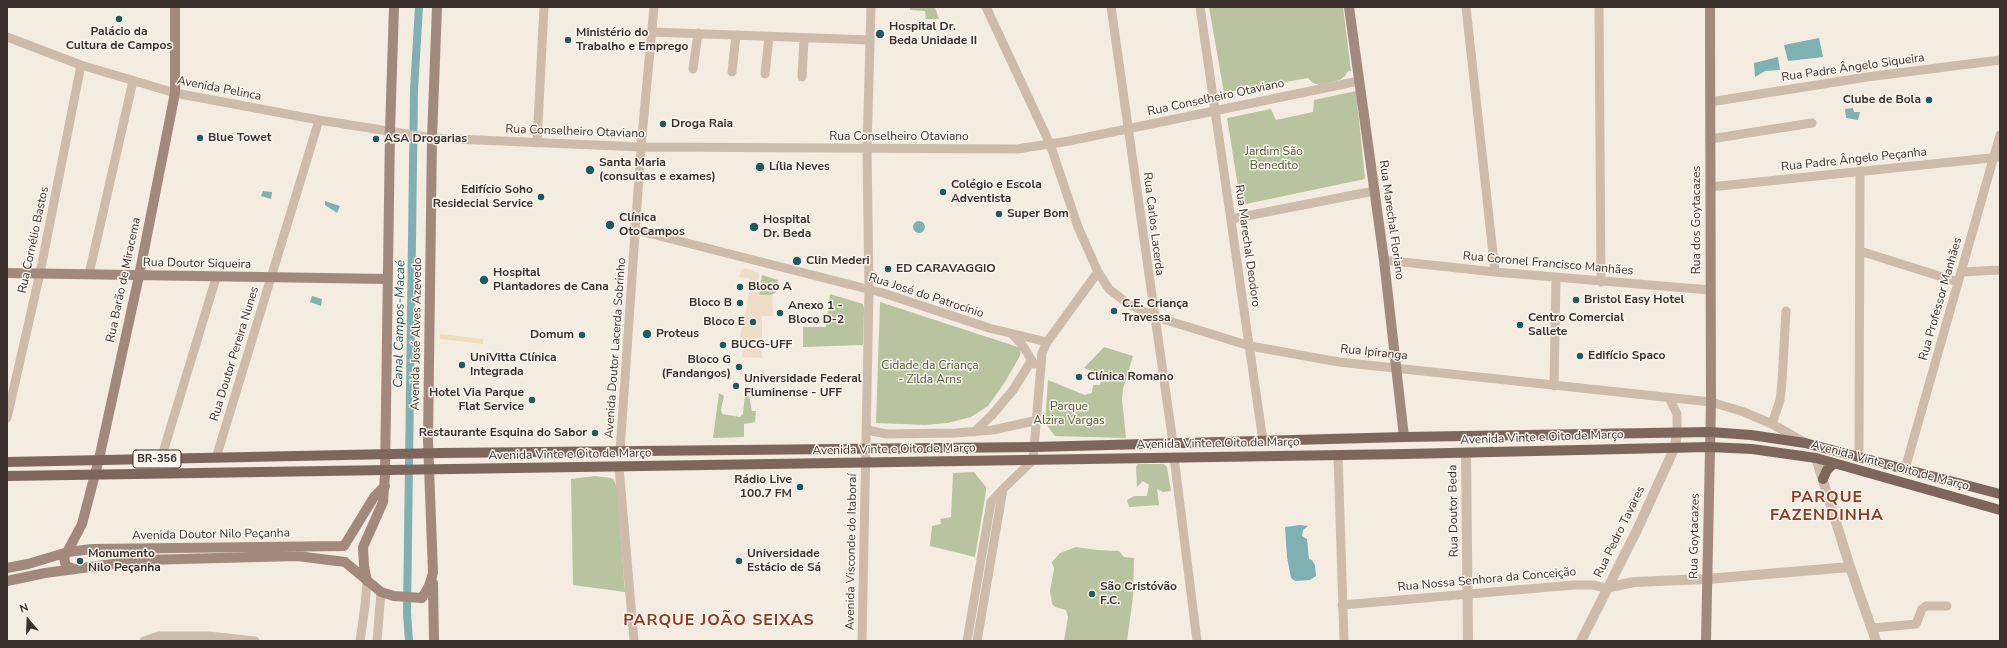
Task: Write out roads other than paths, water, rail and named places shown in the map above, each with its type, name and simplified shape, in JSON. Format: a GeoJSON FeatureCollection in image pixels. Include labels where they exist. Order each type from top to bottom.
{"type":"FeatureCollection","features":[{"type":"Feature","properties":{"kind":"main road","name":"Rua Barão de Miracema"},"geometry":{"type":"LineString","coordinates":[[68,552],[82,524],[99,459],[139,276],[175,93],[175,7]]}},
{"type":"Feature","properties":{"kind":"main road"},"geometry":{"type":"LineString","coordinates":[[366,580],[363,561],[363,547],[382,502],[390,471],[387,279],[394,7]]}},
{"type":"Feature","properties":{"kind":"main road","name":"Avenida José Alves Azevedo"},"geometry":{"type":"LineString","coordinates":[[419,598],[430,586],[433,573],[424,470],[428,453],[432,138],[438,7]]}},
{"type":"Feature","properties":{"kind":"main road","name":"Rua Marechal Floriano"},"geometry":{"type":"LineString","coordinates":[[1349,7],[1384,260],[1404,437]]}},
{"type":"Feature","properties":{"kind":"main road","name":"Rua dos Goytacazes"},"geometry":{"type":"LineString","coordinates":[[1710,7],[1710,432]]}},
{"type":"Feature","properties":{"kind":"main road","name":"Rua Doutor Siqueira"},"geometry":{"type":"LineString","coordinates":[[7,273],[216,278],[387,279]]}},
{"type":"Feature","properties":{"kind":"main road","name":"Avenida Vinte e Oito de Março"},"geometry":{"type":"LineString","coordinates":[[389,454],[1035,447],[1264,440],[1710,432],[1751,435],[1805,443],[2000,494]]}},
{"type":"Feature","properties":{"kind":"main road","name":"Rua Goytacazes"},"geometry":{"type":"LineString","coordinates":[[1706,641],[1710,432]]}},
{"type":"Feature","properties":{"kind":"main road"},"geometry":{"type":"LineString","coordinates":[[1404,437],[1405,454]]}},
{"type":"Feature","properties":{"kind":"main road"},"geometry":{"type":"LineString","coordinates":[[1805,443],[1811,448],[1816,458]]}},
{"type":"Feature","properties":{"kind":"main road","name":"Avenida Vinte e Oito de Março"},"geometry":{"type":"LineString","coordinates":[[390,471],[1466,453],[1709,447],[1752,449],[1816,458],[2000,510]]}},
{"type":"Feature","properties":{"kind":"main road"},"geometry":{"type":"LineString","coordinates":[[216,458],[389,454]]}},
{"type":"Feature","properties":{"kind":"main road","name":"BR-356"},"geometry":{"type":"LineString","coordinates":[[99,459],[216,458]]}},
{"type":"Feature","properties":{"kind":"main road"},"geometry":{"type":"LineString","coordinates":[[7,462],[99,459]]}},
{"type":"Feature","properties":{"kind":"main road"},"geometry":{"type":"LineString","coordinates":[[1823,479],[1827,470],[1833,464]]}},
{"type":"Feature","properties":{"kind":"main road"},"geometry":{"type":"LineString","coordinates":[[7,476],[390,471]]}},
{"type":"Feature","properties":{"kind":"main road"},"geometry":{"type":"LineString","coordinates":[[340,561],[346,555],[344,546],[374,497],[385,486]]}},
{"type":"Feature","properties":{"kind":"main road","name":"Avenida Doutor Nilo Peçanha"},"geometry":{"type":"LineString","coordinates":[[7,568],[28,564],[68,552],[92,549],[344,546]]}},
{"type":"Feature","properties":{"kind":"main road"},"geometry":{"type":"LineString","coordinates":[[91,566],[96,557],[92,549]]}},
{"type":"Feature","properties":{"kind":"main road"},"geometry":{"type":"LineString","coordinates":[[68,552],[64,558],[64,563],[68,568],[74,569]]}},
{"type":"Feature","properties":{"kind":"main road","name":"Avenida Doutor Nilo Peçanha"},"geometry":{"type":"LineString","coordinates":[[7,581],[91,566],[143,560],[297,556],[340,561]]}},
{"type":"Feature","properties":{"kind":"main road"},"geometry":{"type":"LineString","coordinates":[[340,561],[346,562],[381,592],[400,597],[419,598],[433,622]]}},
{"type":"Feature","properties":{"kind":"main road"},"geometry":{"type":"LineString","coordinates":[[433,573],[434,641]]}},
{"type":"Feature","properties":{"kind":"street"},"geometry":{"type":"LineString","coordinates":[[537,143],[544,7]]}},
{"type":"Feature","properties":{"kind":"street","name":"Avenida Doutor Lacerda Sobrinho"},"geometry":{"type":"LineString","coordinates":[[620,451],[641,147],[654,7]]}},
{"type":"Feature","properties":{"kind":"street","name":"Avenida Visconde do Itaboraí"},"geometry":{"type":"LineString","coordinates":[[862,641],[869,290],[867,149],[870,7]]}},
{"type":"Feature","properties":{"kind":"street","name":"Rua Ipiranga"},"geometry":{"type":"LineString","coordinates":[[986,7],[1050,144],[1078,227],[1098,272],[1108,289],[1153,316],[1250,346],[1340,362],[1711,402],[1744,412],[1772,424],[1805,443]]}},
{"type":"Feature","properties":{"kind":"street","name":"Rua Carlos Lacerda"},"geometry":{"type":"LineString","coordinates":[[1111,7],[1129,128],[1153,316],[1173,443]]}},
{"type":"Feature","properties":{"kind":"street","name":"Rua Marechal Deodoro"},"geometry":{"type":"LineString","coordinates":[[1200,7],[1264,440]]}},
{"type":"Feature","properties":{"kind":"street"},"geometry":{"type":"LineString","coordinates":[[1466,7],[1495,272]]}},
{"type":"Feature","properties":{"kind":"street"},"geometry":{"type":"LineString","coordinates":[[1599,7],[1601,282]]}},
{"type":"Feature","properties":{"kind":"street"},"geometry":{"type":"LineString","coordinates":[[652,32],[804,39],[869,40]]}},
{"type":"Feature","properties":{"kind":"street"},"geometry":{"type":"LineString","coordinates":[[693,69],[698,33]]}},
{"type":"Feature","properties":{"kind":"street"},"geometry":{"type":"LineString","coordinates":[[732,72],[736,35]]}},
{"type":"Feature","properties":{"kind":"street","name":"Avenida Pelinca"},"geometry":{"type":"LineString","coordinates":[[7,37],[81,65],[175,93],[319,120],[432,138]]}},
{"type":"Feature","properties":{"kind":"street"},"geometry":{"type":"LineString","coordinates":[[765,74],[769,37]]}},
{"type":"Feature","properties":{"kind":"street"},"geometry":{"type":"LineString","coordinates":[[802,77],[804,39]]}},
{"type":"Feature","properties":{"kind":"street","name":"Rua Padre Ângelo Siqueira"},"geometry":{"type":"LineString","coordinates":[[1710,102],[1867,77],[2000,60]]}},
{"type":"Feature","properties":{"kind":"street","name":"Rua Cornélio Bastos"},"geometry":{"type":"LineString","coordinates":[[7,418],[40,273],[81,65]]}},
{"type":"Feature","properties":{"kind":"street"},"geometry":{"type":"LineString","coordinates":[[89,274],[133,81]]}},
{"type":"Feature","properties":{"kind":"street","name":"Rua Conselheiro Otaviano"},"geometry":{"type":"LineString","coordinates":[[432,138],[641,147],[1017,149],[1050,144],[1359,81]]}},
{"type":"Feature","properties":{"kind":"street","name":"Rua Doutor Pereira Nunes"},"geometry":{"type":"LineString","coordinates":[[216,458],[319,120]]}},
{"type":"Feature","properties":{"kind":"street"},"geometry":{"type":"LineString","coordinates":[[1710,139],[1812,123]]}},
{"type":"Feature","properties":{"kind":"street","name":"Rua Professor Manhães"},"geometry":{"type":"LineString","coordinates":[[1905,469],[1958,282],[1997,157],[2000,135]]}},
{"type":"Feature","properties":{"kind":"street","name":"Rua Padre Ângelo Peçanha"},"geometry":{"type":"LineString","coordinates":[[1710,187],[1997,157]]}},
{"type":"Feature","properties":{"kind":"street"},"geometry":{"type":"LineString","coordinates":[[1858,456],[1860,171]]}},
{"type":"Feature","properties":{"kind":"street"},"geometry":{"type":"LineString","coordinates":[[1231,219],[1374,191]]}},
{"type":"Feature","properties":{"kind":"street","name":"Rua José do Patrocínio"},"geometry":{"type":"LineString","coordinates":[[636,230],[869,290],[1013,335],[1047,342]]}},
{"type":"Feature","properties":{"kind":"street"},"geometry":{"type":"LineString","coordinates":[[1860,251],[1958,282]]}},
{"type":"Feature","properties":{"kind":"street","name":"Rua Coronel Francisco Manhães"},"geometry":{"type":"LineString","coordinates":[[1384,260],[1556,278],[1710,290]]}},
{"type":"Feature","properties":{"kind":"street"},"geometry":{"type":"LineString","coordinates":[[1961,272],[2000,270]]}},
{"type":"Feature","properties":{"kind":"street"},"geometry":{"type":"LineString","coordinates":[[977,641],[991,502],[1033,460],[1038,420],[1039,382],[1042,353],[1047,342],[1098,272]]}},
{"type":"Feature","properties":{"kind":"street"},"geometry":{"type":"LineString","coordinates":[[161,459],[216,278]]}},
{"type":"Feature","properties":{"kind":"street"},"geometry":{"type":"LineString","coordinates":[[1554,386],[1556,278]]}},
{"type":"Feature","properties":{"kind":"street"},"geometry":{"type":"LineString","coordinates":[[1772,424],[1780,400],[1786,311]]}},
{"type":"Feature","properties":{"kind":"street"},"geometry":{"type":"LineString","coordinates":[[1013,335],[1031,358],[1039,382]]}},
{"type":"Feature","properties":{"kind":"street"},"geometry":{"type":"LineString","coordinates":[[974,432],[1010,395],[1030,363],[1031,358]]}},
{"type":"Feature","properties":{"kind":"street"},"geometry":{"type":"LineString","coordinates":[[1669,398],[1677,414],[1677,433]]}},
{"type":"Feature","properties":{"kind":"street"},"geometry":{"type":"LineString","coordinates":[[867,430],[887,434],[974,432],[1010,427],[1038,420]]}},
{"type":"Feature","properties":{"kind":"street","name":"Rua Pedro Tavares"},"geometry":{"type":"LineString","coordinates":[[1580,641],[1618,564],[1637,530],[1674,447],[1677,433]]}},
{"type":"Feature","properties":{"kind":"street","name":"Rua Doutor Beda"},"geometry":{"type":"LineString","coordinates":[[1466,453],[1468,641]]}},
{"type":"Feature","properties":{"kind":"street"},"geometry":{"type":"LineString","coordinates":[[1338,455],[1344,641]]}},
{"type":"Feature","properties":{"kind":"street"},"geometry":{"type":"LineString","coordinates":[[1174,457],[1197,641]]}},
{"type":"Feature","properties":{"kind":"street"},"geometry":{"type":"LineString","coordinates":[[1816,458],[1850,567],[1876,641]]}},
{"type":"Feature","properties":{"kind":"street"},"geometry":{"type":"LineString","coordinates":[[620,467],[634,641]]}},
{"type":"Feature","properties":{"kind":"street"},"geometry":{"type":"LineString","coordinates":[[1618,564],[1621,574],[1626,579],[1634,582]]}},
{"type":"Feature","properties":{"kind":"street","name":"Rua Nossa Senhora da Conceição"},"geometry":{"type":"LineString","coordinates":[[1342,605],[1574,586],[1593,585],[1606,588],[1634,582],[1707,579],[1850,567]]}},
{"type":"Feature","properties":{"kind":"street"},"geometry":{"type":"LineString","coordinates":[[360,641],[365,606],[366,580]]}},
{"type":"Feature","properties":{"kind":"street"},"geometry":{"type":"LineString","coordinates":[[967,641],[981,590]]}},
{"type":"Feature","properties":{"kind":"street"},"geometry":{"type":"LineString","coordinates":[[377,641],[381,592]]}},
{"type":"Feature","properties":{"kind":"street"},"geometry":{"type":"LineString","coordinates":[[1872,628],[1916,624],[1922,609],[1926,606],[1947,606]]}},
{"type":"Feature","properties":{"kind":"street"},"geometry":{"type":"LineString","coordinates":[[144,641],[159,636],[208,636],[255,641]]}},
{"type":"Feature","properties":{"kind":"water"},"geometry":{"type":"Polygon","coordinates":[[[1819,38],[1823,57],[1788,61],[1784,45],[1819,38]]]}},
{"type":"Feature","properties":{"kind":"water"},"geometry":{"type":"Polygon","coordinates":[[[1778,57],[1780,70],[1765,71],[1755,77],[1754,63],[1778,57]]]}},
{"type":"Feature","properties":{"kind":"water"},"geometry":{"type":"Polygon","coordinates":[[[1853,108],[1854,112],[1860,112],[1858,120],[1846,118],[1845,109],[1853,108]]]}},
{"type":"Feature","properties":{"kind":"water"},"geometry":{"type":"Polygon","coordinates":[[[263,191],[272,192],[271,199],[261,196],[263,191]]]}},
{"type":"Feature","properties":{"kind":"water"},"geometry":{"type":"Polygon","coordinates":[[[325,201],[340,206],[337,213],[325,205],[325,201]]]}},
{"type":"Feature","properties":{"kind":"water"},"geometry":{"type":"Polygon","coordinates":[[[919,221],[923,223],[925,227],[923,231],[919,233],[915,231],[913,227],[915,223],[919,221]]]}},
{"type":"Feature","properties":{"kind":"water"},"geometry":{"type":"Polygon","coordinates":[[[312,296],[322,299],[321,306],[310,302],[312,296]]]}},
{"type":"Feature","properties":{"kind":"water"},"geometry":{"type":"Polygon","coordinates":[[[1300,525],[1308,526],[1303,530],[1302,536],[1307,539],[1309,559],[1312,560],[1315,565],[1316,576],[1310,580],[1295,581],[1291,578],[1287,557],[1285,527],[1300,525]]]}},
{"type":"Feature","properties":{"kind":"waterway","name":"Canal Campos-Macaé"},"geometry":{"type":"LineString","coordinates":[[409,641],[407,613],[414,90],[419,7]]}},
{"type":"Feature","properties":{"kind":"place","name":"Palácio da Cultura de Campos"},"geometry":{"type":"Point","coordinates":[119,19]}},
{"type":"Feature","properties":{"kind":"place","name":"Hospital Dr. Beda Unidade II"},"geometry":{"type":"Point","coordinates":[880,34]}},
{"type":"Feature","properties":{"kind":"place","name":"Ministério do Trabalho e Emprego"},"geometry":{"type":"Point","coordinates":[568,40]}},
{"type":"Feature","properties":{"kind":"place","name":"Clube de Bola"},"geometry":{"type":"Point","coordinates":[1929,100]}},
{"type":"Feature","properties":{"kind":"place","name":"Droga Raia"},"geometry":{"type":"Point","coordinates":[663,124]}},
{"type":"Feature","properties":{"kind":"place","name":"Blue Towet"},"geometry":{"type":"Point","coordinates":[200,138]}},
{"type":"Feature","properties":{"kind":"place","name":"ASA Drogarias"},"geometry":{"type":"Point","coordinates":[376,139]}},
{"type":"Feature","properties":{"kind":"place","name":"Lília Neves"},"geometry":{"type":"Point","coordinates":[760,167]}},
{"type":"Feature","properties":{"kind":"place","name":"Santa Maria (consultas e exames)"},"geometry":{"type":"Point","coordinates":[590,170]}},
{"type":"Feature","properties":{"kind":"place","name":"Colégio e Escola Adventista"},"geometry":{"type":"Point","coordinates":[943,192]}},
{"type":"Feature","properties":{"kind":"place","name":"Edifício Soho Residecial Service"},"geometry":{"type":"Point","coordinates":[541,197]}},
{"type":"Feature","properties":{"kind":"place","name":"Super Bom"},"geometry":{"type":"Point","coordinates":[999,214]}},
{"type":"Feature","properties":{"kind":"place","name":"Clínica OtoCampos"},"geometry":{"type":"Point","coordinates":[610,225]}},
{"type":"Feature","properties":{"kind":"place","name":"Hospital Dr. Beda"},"geometry":{"type":"Point","coordinates":[754,227]}},
{"type":"Feature","properties":{"kind":"place","name":"Clin Mederi"},"geometry":{"type":"Point","coordinates":[797,261]}},
{"type":"Feature","properties":{"kind":"place","name":"ED CARAVAGGIO"},"geometry":{"type":"Point","coordinates":[888,269]}},
{"type":"Feature","properties":{"kind":"place","name":"Hospital Plantadores de Cana"},"geometry":{"type":"Point","coordinates":[484,280]}},
{"type":"Feature","properties":{"kind":"place","name":"Bloco A"},"geometry":{"type":"Point","coordinates":[740,287]}},
{"type":"Feature","properties":{"kind":"place","name":"Bristol Easy Hotel"},"geometry":{"type":"Point","coordinates":[1576,300]}},
{"type":"Feature","properties":{"kind":"place","name":"Bloco B"},"geometry":{"type":"Point","coordinates":[740,303]}},
{"type":"Feature","properties":{"kind":"place","name":"C.E. Criança Travessa"},"geometry":{"type":"Point","coordinates":[1114,311]}},
{"type":"Feature","properties":{"kind":"place","name":"Anexo 1 - Bloco D-2"},"geometry":{"type":"Point","coordinates":[780,313]}},
{"type":"Feature","properties":{"kind":"place","name":"Bloco E"},"geometry":{"type":"Point","coordinates":[753,322]}},
{"type":"Feature","properties":{"kind":"place","name":"Centro Comercial Sallete"},"geometry":{"type":"Point","coordinates":[1520,325]}},
{"type":"Feature","properties":{"kind":"place","name":"Proteus"},"geometry":{"type":"Point","coordinates":[647,334]}},
{"type":"Feature","properties":{"kind":"place","name":"Domum"},"geometry":{"type":"Point","coordinates":[582,335]}},
{"type":"Feature","properties":{"kind":"place","name":"BUCG-UFF"},"geometry":{"type":"Point","coordinates":[723,345]}},
{"type":"Feature","properties":{"kind":"place","name":"Edifício Spaco"},"geometry":{"type":"Point","coordinates":[1580,356]}},
{"type":"Feature","properties":{"kind":"place","name":"UniVitta Clínica Integrada"},"geometry":{"type":"Point","coordinates":[462,365]}},
{"type":"Feature","properties":{"kind":"place","name":"Bloco G (Fandangos)"},"geometry":{"type":"Point","coordinates":[739,367]}},
{"type":"Feature","properties":{"kind":"place","name":"Clínica Romano"},"geometry":{"type":"Point","coordinates":[1079,377]}},
{"type":"Feature","properties":{"kind":"place","name":"Universidade Federal Fluminense - UFF"},"geometry":{"type":"Point","coordinates":[736,386]}},
{"type":"Feature","properties":{"kind":"place","name":"Hotel Via Parque Flat Service"},"geometry":{"type":"Point","coordinates":[532,400]}},
{"type":"Feature","properties":{"kind":"place","name":"Restaurante Esquina do Sabor"},"geometry":{"type":"Point","coordinates":[595,433]}},
{"type":"Feature","properties":{"kind":"place","name":"Rádio Live 100.7 FM"},"geometry":{"type":"Point","coordinates":[800,487]}},
{"type":"Feature","properties":{"kind":"place","name":"Monumento Nilo Peçanha"},"geometry":{"type":"Point","coordinates":[80,561]}},
{"type":"Feature","properties":{"kind":"place","name":"Universidade Estácio de Sá"},"geometry":{"type":"Point","coordinates":[739,561]}},
{"type":"Feature","properties":{"kind":"place","name":"São Cristóvão F.C."},"geometry":{"type":"Point","coordinates":[1092,594]}},
{"type":"Feature","properties":{"kind":"district","name":"PARQUE FAZENDINHA"},"geometry":{"type":"Point","coordinates":[1827,507]}},
{"type":"Feature","properties":{"kind":"district","name":"PARQUE JOÃO SEIXAS"},"geometry":{"type":"Point","coordinates":[719,621]}},
{"type":"Feature","properties":{"kind":"park label","name":"Jardim São Benedito"},"geometry":{"type":"Point","coordinates":[1274,159]}},
{"type":"Feature","properties":{"kind":"park label","name":"Cidade da Criança - Zilda Arns"},"geometry":{"type":"Point","coordinates":[930,373]}},
{"type":"Feature","properties":{"kind":"park label","name":"Parque Alzira Vargas"},"geometry":{"type":"Point","coordinates":[1069,414]}}]}
